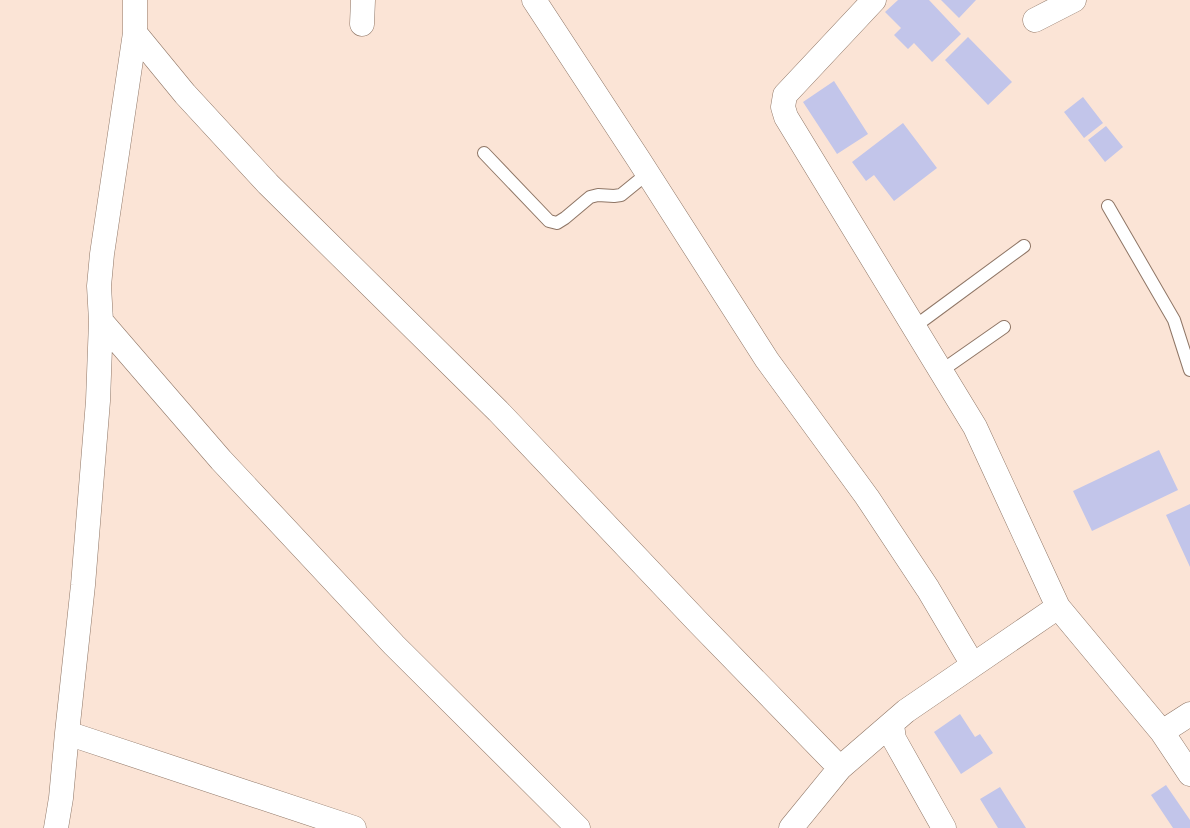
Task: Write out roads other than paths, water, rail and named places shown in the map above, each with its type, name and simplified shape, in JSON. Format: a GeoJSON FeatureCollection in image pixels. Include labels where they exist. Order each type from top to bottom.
{"type":"FeatureCollection","features":[{"type":"Feature","properties":{"kind":"street"},"geometry":{"type":"LineString","coordinates":[[56,828],[61,798],[83,585],[98,401],[101,321],[99,286],[102,254],[135,33],[135,0]]}},
{"type":"Feature","properties":{"kind":"street"},"geometry":{"type":"LineString","coordinates":[[362,24],[363,0]]}},
{"type":"Feature","properties":{"kind":"street"},"geometry":{"type":"LineString","coordinates":[[534,0],[648,173],[767,360],[867,497],[928,589],[973,665]]}},
{"type":"Feature","properties":{"kind":"street"},"geometry":{"type":"LineString","coordinates":[[1035,20],[1074,0]]}},
{"type":"Feature","properties":{"kind":"street"},"geometry":{"type":"LineString","coordinates":[[868,2],[785,95],[783,107],[786,117],[975,426],[1058,607],[1162,732],[1190,774]]}},
{"type":"Feature","properties":{"kind":"street"},"geometry":{"type":"LineString","coordinates":[[135,33],[185,94],[268,184],[498,412],[840,768]]}},
{"type":"Feature","properties":{"kind":"street"},"geometry":{"type":"LineString","coordinates":[[101,321],[221,460],[394,645],[578,828]]}},
{"type":"Feature","properties":{"kind":"street"},"geometry":{"type":"LineString","coordinates":[[791,828],[840,768],[906,711],[1058,607]]}},
{"type":"Feature","properties":{"kind":"street"},"geometry":{"type":"LineString","coordinates":[[1162,732],[1190,714]]}},
{"type":"Feature","properties":{"kind":"street"},"geometry":{"type":"LineString","coordinates":[[892,725],[894,739],[944,828]]}},
{"type":"Feature","properties":{"kind":"street"},"geometry":{"type":"LineString","coordinates":[[67,733],[354,828]]}},
{"type":"Feature","properties":{"kind":"lane"},"geometry":{"type":"LineString","coordinates":[[484,153],[549,221],[557,223],[590,197],[621,194],[648,173]]}},
{"type":"Feature","properties":{"kind":"lane"},"geometry":{"type":"LineString","coordinates":[[1108,206],[1174,320],[1190,370]]}},
{"type":"Feature","properties":{"kind":"lane"},"geometry":{"type":"LineString","coordinates":[[914,327],[1024,246]]}},
{"type":"Feature","properties":{"kind":"lane"},"geometry":{"type":"LineString","coordinates":[[941,371],[1004,327]]}}]}
